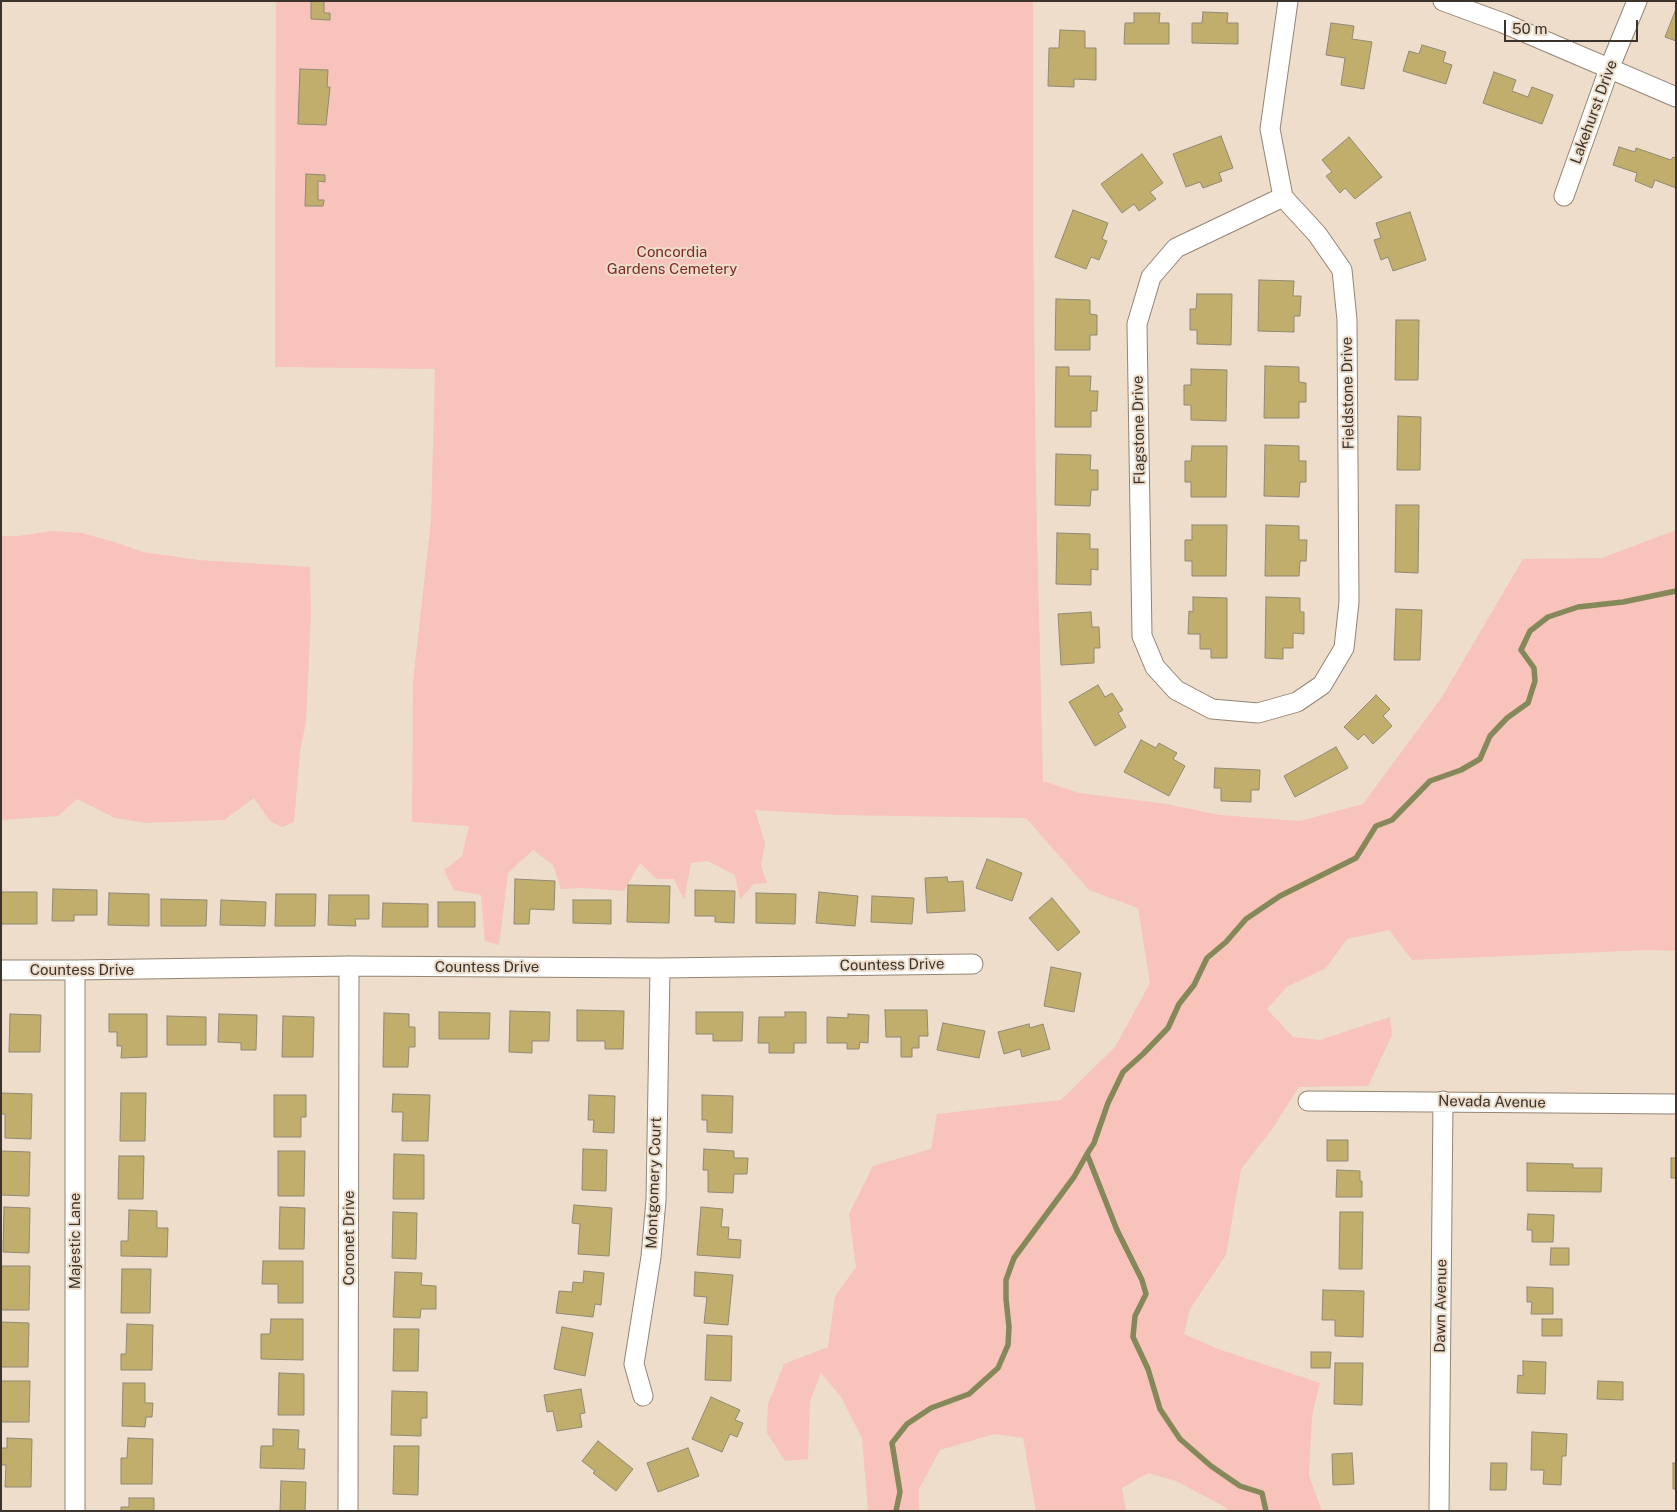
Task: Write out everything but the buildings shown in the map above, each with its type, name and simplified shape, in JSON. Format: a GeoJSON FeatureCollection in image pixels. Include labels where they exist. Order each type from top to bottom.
{"type":"FeatureCollection","features":[{"type":"Feature","properties":{"kind":"street"},"geometry":{"type":"LineString","coordinates":[[1283,197],[1270,129],[1288,1]]}},
{"type":"Feature","properties":{"kind":"street"},"geometry":{"type":"LineString","coordinates":[[1443,1],[1503,23],[1676,97]]}},
{"type":"Feature","properties":{"kind":"street","name":"Lakehurst Drive"},"geometry":{"type":"LineString","coordinates":[[1564,196],[1609,69],[1637,1]]}},
{"type":"Feature","properties":{"kind":"street","name":"Fieldstone Drive"},"geometry":{"type":"LineString","coordinates":[[1212,709],[1258,713],[1297,702],[1322,685],[1344,648],[1350,602],[1347,320],[1342,270],[1317,234],[1283,197]]}},
{"type":"Feature","properties":{"kind":"street","name":"Flagstone Drive"},"geometry":{"type":"LineString","coordinates":[[1212,709],[1176,690],[1154,667],[1142,636],[1137,324],[1151,277],[1176,248],[1283,197]]}},
{"type":"Feature","properties":{"kind":"street","name":"Countess Drive"},"geometry":{"type":"LineString","coordinates":[[1,970],[349,966],[660,968],[973,964]]}},
{"type":"Feature","properties":{"kind":"street","name":"Coronet Drive"},"geometry":{"type":"LineString","coordinates":[[348,1511],[349,966]]}},
{"type":"Feature","properties":{"kind":"street","name":"Montgomery Court"},"geometry":{"type":"LineString","coordinates":[[643,1396],[634,1364],[651,1257],[656,1200],[660,968]]}},
{"type":"Feature","properties":{"kind":"street","name":"Majestic Lane"},"geometry":{"type":"LineString","coordinates":[[75,970],[75,1511]]}},
{"type":"Feature","properties":{"kind":"street","name":"Nevada Avenue"},"geometry":{"type":"LineString","coordinates":[[1308,1101],[1676,1104]]}},
{"type":"Feature","properties":{"kind":"street","name":"Dawn Avenue"},"geometry":{"type":"LineString","coordinates":[[1439,1511],[1443,1101]]}},
{"type":"Feature","properties":{"kind":"green space","name":"Concordia Gardens Cemetery"},"geometry":{"type":"Polygon","coordinates":[[[276,1],[1033,1],[1036,490],[1043,781],[1079,793],[1167,804],[1219,815],[1300,821],[1363,804],[1442,697],[1523,559],[1602,558],[1676,530],[1676,951],[1649,950],[1412,960],[1389,930],[1347,939],[1326,968],[1287,987],[1267,1009],[1293,1037],[1320,1040],[1390,1017],[1392,1035],[1368,1086],[1299,1087],[1273,1128],[1241,1169],[1226,1255],[1190,1309],[1184,1334],[1218,1349],[1320,1383],[1312,1416],[1309,1476],[1322,1511],[1228,1511],[1225,1507],[1176,1481],[1148,1473],[1122,1488],[1126,1511],[1036,1511],[1023,1438],[994,1434],[940,1450],[919,1489],[919,1511],[868,1511],[862,1438],[841,1397],[821,1373],[810,1401],[808,1459],[785,1461],[767,1433],[768,1404],[784,1364],[828,1347],[835,1296],[856,1267],[849,1214],[873,1166],[931,1149],[937,1114],[1061,1100],[1115,1047],[1150,983],[1138,908],[1089,890],[1026,818],[838,815],[755,810],[765,843],[761,866],[767,883],[754,884],[740,899],[735,875],[708,861],[691,863],[684,900],[674,879],[657,879],[640,863],[624,891],[583,888],[561,889],[553,865],[533,850],[508,873],[499,945],[485,941],[481,895],[454,890],[444,870],[462,856],[469,826],[412,822],[413,682],[431,521],[435,369],[275,367],[276,1]]]}},
{"type":"Feature","properties":{"kind":"green space"},"geometry":{"type":"Polygon","coordinates":[[[53,531],[82,533],[143,552],[199,560],[310,567],[311,613],[306,722],[300,752],[294,822],[282,827],[270,821],[254,798],[224,820],[147,823],[115,818],[77,799],[58,816],[1,820],[1,536],[18,536],[53,531]]]}},
{"type":"Feature","properties":{"kind":"waterway"},"geometry":{"type":"LineString","coordinates":[[896,1511],[900,1492],[892,1443],[907,1424],[931,1408],[969,1394],[998,1368],[1008,1345],[1009,1327],[1006,1280],[1014,1258],[1074,1177],[1094,1143],[1108,1103],[1123,1072],[1168,1028],[1179,1004],[1194,985],[1207,958],[1226,942],[1246,919],[1280,896],[1356,858],[1376,826],[1392,820],[1430,781],[1461,770],[1480,759],[1490,736],[1507,718],[1528,703],[1535,681],[1534,668],[1521,650],[1530,631],[1548,617],[1578,607],[1623,602],[1676,591]]}},
{"type":"Feature","properties":{"kind":"waterway"},"geometry":{"type":"LineString","coordinates":[[1087,1154],[1117,1230],[1142,1280],[1146,1294],[1135,1316],[1133,1337],[1148,1369],[1160,1409],[1180,1439],[1211,1466],[1240,1486],[1262,1493],[1266,1511]]}}]}
